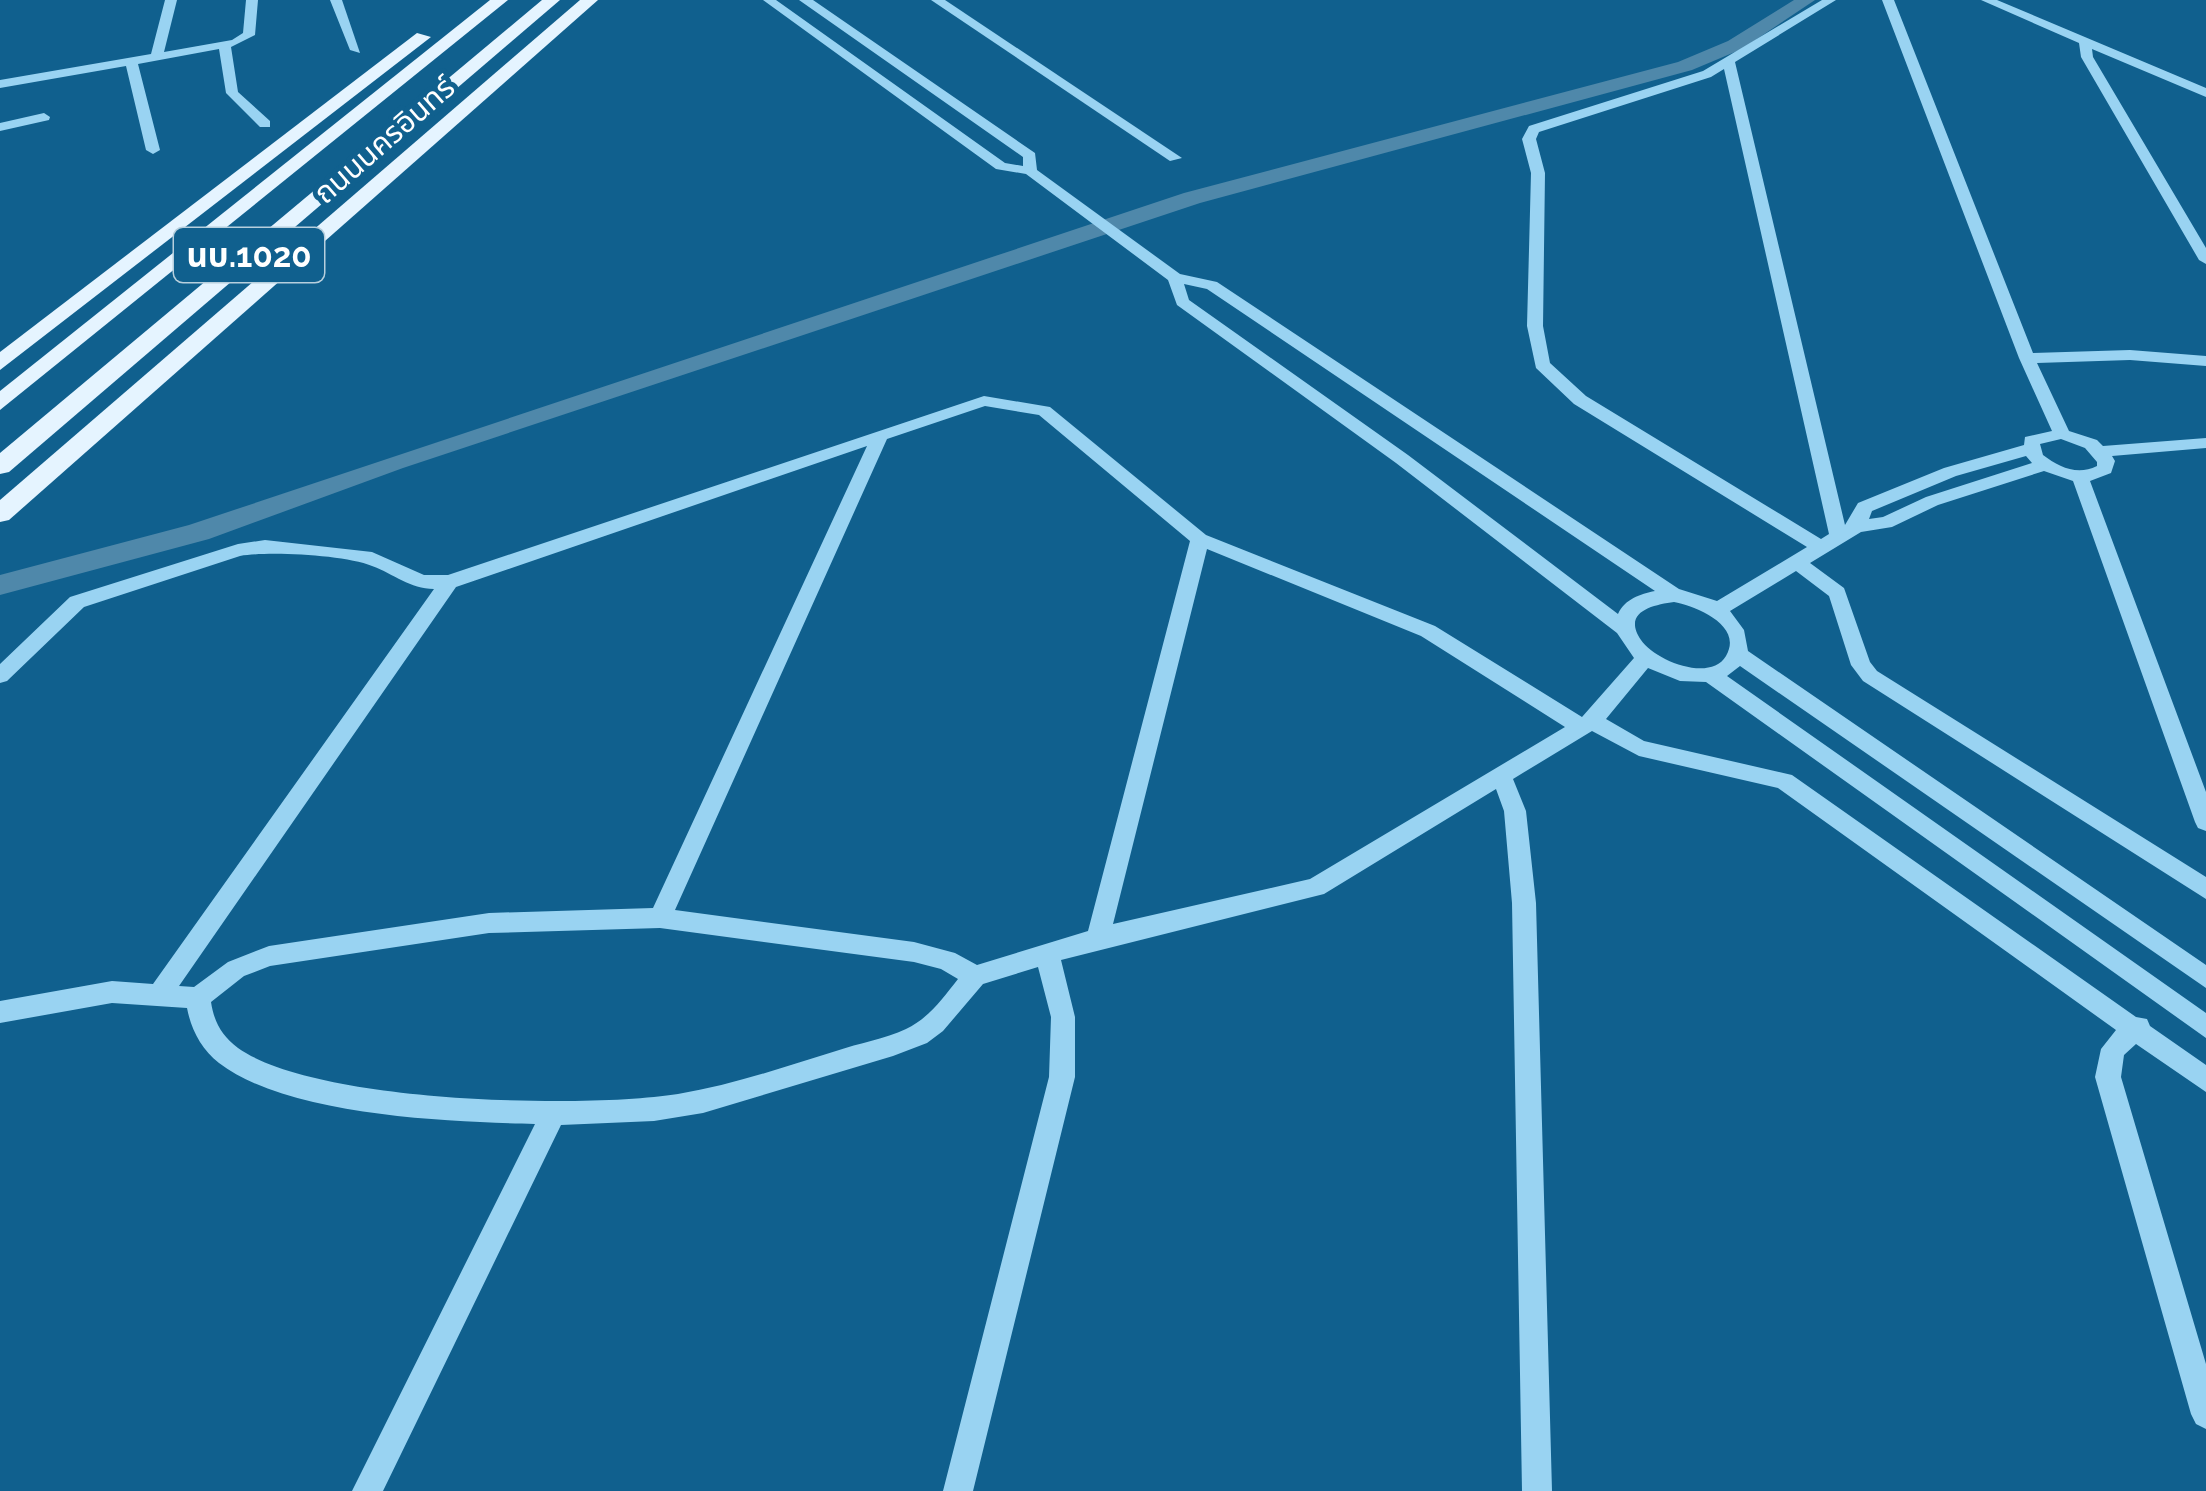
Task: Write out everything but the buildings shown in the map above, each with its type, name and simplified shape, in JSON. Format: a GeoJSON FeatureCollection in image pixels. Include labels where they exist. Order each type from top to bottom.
{"type":"FeatureCollection","features":[{"type":"Feature","properties":{"kind":"main road","name":"ถนนนครอินทร์"},"geometry":{"type":"LineString","coordinates":[[0,363],[470,0]]}},
{"type":"Feature","properties":{"kind":"main road","name":"ถนนนครอินทร์"},"geometry":{"type":"LineString","coordinates":[[0,403],[500,0]]}},
{"type":"Feature","properties":{"kind":"main road","name":"ถนนนครอินทร์"},"geometry":{"type":"LineString","coordinates":[[0,466],[552,0]]}},
{"type":"Feature","properties":{"kind":"main road"},"geometry":{"type":"LineString","coordinates":[[499,44],[572,0]]}},
{"type":"Feature","properties":{"kind":"main road","name":"ถนนนครอินทร์"},"geometry":{"type":"LineString","coordinates":[[0,514],[590,0]]}},
{"type":"Feature","properties":{"kind":"main road"},"geometry":{"type":"LineString","coordinates":[[366,109],[435,27]]}},
{"type":"Feature","properties":{"kind":"street"},"geometry":{"type":"LineString","coordinates":[[157,56],[171,0]]}},
{"type":"Feature","properties":{"kind":"street"},"geometry":{"type":"LineString","coordinates":[[0,84],[225,46],[248,37],[252,0]]}},
{"type":"Feature","properties":{"kind":"street"},"geometry":{"type":"LineString","coordinates":[[336,0],[356,50]]}},
{"type":"Feature","properties":{"kind":"street"},"geometry":{"type":"LineString","coordinates":[[805,0],[1030,156],[1030,171]]}},
{"type":"Feature","properties":{"kind":"street"},"geometry":{"type":"LineString","coordinates":[[938,0],[1175,158]]}},
{"type":"Feature","properties":{"kind":"street"},"geometry":{"type":"LineString","coordinates":[[1830,0],[1729,63],[1530,132],[1538,173],[1534,326],[1542,365],[1555,383],[1830,543]]}},
{"type":"Feature","properties":{"kind":"street"},"geometry":{"type":"LineString","coordinates":[[1888,0],[2027,358],[2062,434]]}},
{"type":"Feature","properties":{"kind":"street"},"geometry":{"type":"LineString","coordinates":[[1987,0],[2206,93]]}},
{"type":"Feature","properties":{"kind":"street"},"geometry":{"type":"LineString","coordinates":[[777,1],[1001,166],[1030,171],[1175,278],[1213,285],[1477,467],[1674,595],[1717,610],[1740,640],[1739,655],[1712,675],[1689,676],[1645,659],[1623,628],[1182,302],[1175,278]]}},
{"type":"Feature","properties":{"kind":"street"},"geometry":{"type":"LineString","coordinates":[[2085,43],[2087,57],[2206,260]]}},
{"type":"Feature","properties":{"kind":"street"},"geometry":{"type":"LineString","coordinates":[[225,46],[232,93],[266,124]]}},
{"type":"Feature","properties":{"kind":"street"},"geometry":{"type":"LineString","coordinates":[[131,60],[153,150]]}},
{"type":"Feature","properties":{"kind":"street"},"geometry":{"type":"LineString","coordinates":[[1729,63],[1830,543]]}},
{"type":"Feature","properties":{"kind":"street"},"geometry":{"type":"LineString","coordinates":[[910,101],[937,92]]}},
{"type":"Feature","properties":{"kind":"street"},"geometry":{"type":"LineString","coordinates":[[0,127],[44,117]]}},
{"type":"Feature","properties":{"kind":"street"},"geometry":{"type":"LineString","coordinates":[[1280,371],[1317,353]]}},
{"type":"Feature","properties":{"kind":"street"},"geometry":{"type":"LineString","coordinates":[[2027,358],[2130,355],[2206,361]]}},
{"type":"Feature","properties":{"kind":"street"},"geometry":{"type":"LineString","coordinates":[[0,676],[77,602],[238,550],[265,546],[372,558],[422,582],[449,583],[984,401],[1044,411],[1200,539],[1428,631],[1586,724],[1639,748],[1784,781],[2138,1027],[2206,1080]]}},
{"type":"Feature","properties":{"kind":"street"},"geometry":{"type":"LineString","coordinates":[[1857,526],[1864,507],[1950,472],[2030,449],[2038,436],[2062,434],[2100,452],[2206,443]]}},
{"type":"Feature","properties":{"kind":"street"},"geometry":{"type":"LineString","coordinates":[[660,918],[880,437]]}},
{"type":"Feature","properties":{"kind":"street"},"geometry":{"type":"LineString","coordinates":[[2030,449],[2045,465],[2080,477],[2105,469],[2100,452]]}},
{"type":"Feature","properties":{"kind":"street"},"geometry":{"type":"LineString","coordinates":[[1717,610],[1857,526],[1886,524],[1932,501],[2045,465]]}},
{"type":"Feature","properties":{"kind":"street"},"geometry":{"type":"LineString","coordinates":[[1438,489],[1477,467]]}},
{"type":"Feature","properties":{"kind":"street"},"geometry":{"type":"LineString","coordinates":[[2080,477],[2206,822]]}},
{"type":"Feature","properties":{"kind":"street"},"geometry":{"type":"LineString","coordinates":[[1098,938],[1200,539]]}},
{"type":"Feature","properties":{"kind":"street"},"geometry":{"type":"LineString","coordinates":[[1798,563],[1837,593],[1861,664],[1870,676],[2206,889]]}},
{"type":"Feature","properties":{"kind":"street"},"geometry":{"type":"LineString","coordinates":[[161,992],[449,583]]}},
{"type":"Feature","properties":{"kind":"street"},"geometry":{"type":"LineString","coordinates":[[1623,628],[1625,614],[1636,602],[1674,595]]}},
{"type":"Feature","properties":{"kind":"street"},"geometry":{"type":"LineString","coordinates":[[1739,655],[2206,978]]}},
{"type":"Feature","properties":{"kind":"street"},"geometry":{"type":"LineString","coordinates":[[198,998],[199,1018],[213,1041],[235,1061],[367,1098],[552,1116],[659,1109],[770,1083],[919,1034],[975,976],[1098,938],[1316,887],[1586,724],[1645,659]]}},
{"type":"Feature","properties":{"kind":"street"},"geometry":{"type":"LineString","coordinates":[[1712,675],[2206,1028]]}},
{"type":"Feature","properties":{"kind":"street"},"geometry":{"type":"LineString","coordinates":[[1501,774],[1515,811],[1524,903],[1537,1491]]}},
{"type":"Feature","properties":{"kind":"street"},"geometry":{"type":"LineString","coordinates":[[0,1012],[112,992],[198,998],[236,969],[269,956],[489,922],[660,918],[914,952],[947,960],[975,976]]}},
{"type":"Feature","properties":{"kind":"street"},"geometry":{"type":"LineString","coordinates":[[2129,973],[2156,944]]}},
{"type":"Feature","properties":{"kind":"street"},"geometry":{"type":"LineString","coordinates":[[958,1491],[1062,1077],[1062,1004],[1047,953]]}},
{"type":"Feature","properties":{"kind":"street"},"geometry":{"type":"LineString","coordinates":[[2138,1027],[2113,1048],[2108,1077],[2206,1414]]}},
{"type":"Feature","properties":{"kind":"street"},"geometry":{"type":"LineString","coordinates":[[367,1491],[552,1116]]}},
{"type":"Feature","properties":{"kind":"waterway"},"geometry":{"type":"LineString","coordinates":[[0,585],[199,532],[393,462],[1192,198],[1685,66],[1735,45],[1806,0]]}}]}
